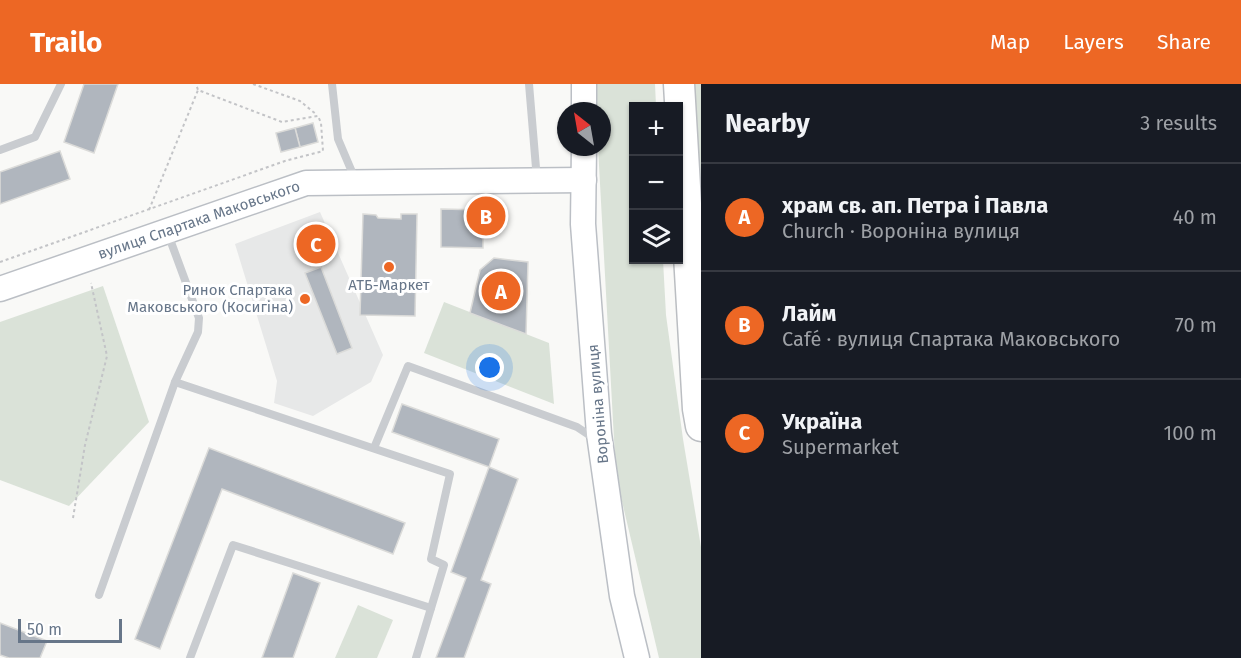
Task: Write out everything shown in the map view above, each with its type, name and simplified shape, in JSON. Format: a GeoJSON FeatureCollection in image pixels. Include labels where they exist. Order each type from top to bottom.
{"type":"FeatureCollection","features":[{"type":"Feature","properties":{"kind":"highway"},"geometry":{"type":"LineString","coordinates":[[679,84],[698,409],[701,426]]}},
{"type":"Feature","properties":{"kind":"street"},"geometry":{"type":"LineString","coordinates":[[584,84],[584,102]]}},
{"type":"Feature","properties":{"kind":"street","name":"Вороніна вулиця"},"geometry":{"type":"LineString","coordinates":[[584,156],[583,224],[600,442],[622,597],[637,658]]}},
{"type":"Feature","properties":{"kind":"street","name":"вулиця Спартака Маковського"},"geometry":{"type":"LineString","coordinates":[[0,289],[306,183],[584,180]]}},
{"type":"Feature","properties":{"kind":"lane"},"geometry":{"type":"LineString","coordinates":[[0,150],[35,137],[62,84]]}},
{"type":"Feature","properties":{"kind":"lane"},"geometry":{"type":"LineString","coordinates":[[332,84],[338,139],[356,182]]}},
{"type":"Feature","properties":{"kind":"lane"},"geometry":{"type":"LineString","coordinates":[[529,84],[537,180]]}},
{"type":"Feature","properties":{"kind":"lane"},"geometry":{"type":"LineString","coordinates":[[99,595],[176,382],[198,332],[199,318],[167,230]]}},
{"type":"Feature","properties":{"kind":"lane"},"geometry":{"type":"LineString","coordinates":[[374,448],[408,366],[577,427],[600,442]]}},
{"type":"Feature","properties":{"kind":"lane"},"geometry":{"type":"LineString","coordinates":[[176,382],[450,474],[431,559],[444,565],[416,658]]}},
{"type":"Feature","properties":{"kind":"lane"},"geometry":{"type":"LineString","coordinates":[[190,658],[233,545],[431,608]]}},
{"type":"Feature","properties":{"kind":"path"},"geometry":{"type":"LineString","coordinates":[[149,210],[198,90],[196,84]]}},
{"type":"Feature","properties":{"kind":"path"},"geometry":{"type":"LineString","coordinates":[[0,262],[285,161],[323,151],[321,123],[318,116],[300,101],[253,84]]}},
{"type":"Feature","properties":{"kind":"path"},"geometry":{"type":"LineString","coordinates":[[198,90],[282,122],[318,116]]}},
{"type":"Feature","properties":{"kind":"path"},"geometry":{"type":"LineString","coordinates":[[73,518],[85,445],[107,356],[91,283]]}},
{"type":"Feature","properties":{"kind":"shaded area"},"geometry":{"type":"Polygon","coordinates":[[[596,84],[655,84],[656,102],[629,102],[629,264],[663,264],[666,315],[701,547],[701,658],[659,658],[616,476],[598,156],[611,156],[611,102],[596,102],[596,84]]]}},
{"type":"Feature","properties":{"kind":"shaded area"},"geometry":{"type":"Polygon","coordinates":[[[693,84],[701,84],[701,199],[693,84]]]}},
{"type":"Feature","properties":{"kind":"shaded area","name":"Ринок Спартака Маковського (Косигіна)"},"geometry":{"type":"Polygon","coordinates":[[[320,212],[383,355],[371,382],[313,416],[274,403],[277,381],[235,244],[320,212]]]}},
{"type":"Feature","properties":{"kind":"shaded area"},"geometry":{"type":"Polygon","coordinates":[[[103,286],[149,422],[69,506],[0,480],[0,322],[103,286]]]}},
{"type":"Feature","properties":{"kind":"shaded area"},"geometry":{"type":"Polygon","coordinates":[[[444,302],[549,343],[554,404],[424,353],[444,302]]]}},
{"type":"Feature","properties":{"kind":"shaded area"},"geometry":{"type":"Polygon","coordinates":[[[358,605],[393,620],[377,658],[335,658],[358,605]]]}},
{"type":"Feature","properties":{"kind":"building"},"geometry":{"type":"Polygon","coordinates":[[[84,84],[118,84],[94,153],[64,142],[84,84]]]}},
{"type":"Feature","properties":{"kind":"building"},"geometry":{"type":"Polygon","coordinates":[[[313,123],[318,142],[300,147],[295,128],[313,123]]]}},
{"type":"Feature","properties":{"kind":"building"},"geometry":{"type":"Polygon","coordinates":[[[295,128],[300,147],[281,152],[276,133],[295,128]]]}},
{"type":"Feature","properties":{"kind":"building"},"geometry":{"type":"Polygon","coordinates":[[[60,151],[70,179],[0,204],[0,172],[60,151]]]}},
{"type":"Feature","properties":{"kind":"building"},"geometry":{"type":"Polygon","coordinates":[[[441,209],[483,210],[483,248],[441,247],[441,209]]]}},
{"type":"Feature","properties":{"kind":"building","name":"АТБ-Маркет"},"geometry":{"type":"Polygon","coordinates":[[[363,214],[376,215],[378,218],[401,219],[401,214],[417,214],[415,316],[360,315],[363,214]]]}},
{"type":"Feature","properties":{"kind":"building"},"geometry":{"type":"Polygon","coordinates":[[[494,258],[528,262],[526,334],[470,313],[480,270],[494,258]]]}},
{"type":"Feature","properties":{"kind":"building"},"geometry":{"type":"Polygon","coordinates":[[[321,267],[352,348],[337,354],[305,273],[321,267]]]}},
{"type":"Feature","properties":{"kind":"building"},"geometry":{"type":"Polygon","coordinates":[[[402,404],[499,439],[489,467],[392,432],[402,404]]]}},
{"type":"Feature","properties":{"kind":"building"},"geometry":{"type":"Polygon","coordinates":[[[209,448],[405,523],[393,554],[222,489],[160,649],[135,639],[209,448]]]}},
{"type":"Feature","properties":{"kind":"building"},"geometry":{"type":"Polygon","coordinates":[[[489,467],[518,479],[481,580],[491,584],[464,658],[436,658],[466,578],[451,572],[489,467]]]}},
{"type":"Feature","properties":{"kind":"building"},"geometry":{"type":"Polygon","coordinates":[[[293,573],[320,583],[293,658],[262,658],[293,573]]]}},
{"type":"Feature","properties":{"kind":"building"},"geometry":{"type":"Polygon","coordinates":[[[0,623],[47,641],[40,658],[9,658],[0,655],[0,623]]]}},
{"type":"Feature","properties":{"kind":"place","name":"Лайм"},"geometry":{"type":"Point","coordinates":[486,216]}},
{"type":"Feature","properties":{"kind":"place","name":"Україна"},"geometry":{"type":"Point","coordinates":[316,244]}},
{"type":"Feature","properties":{"kind":"place","name":"АТБ-Маркет"},"geometry":{"type":"Point","coordinates":[389,267]}},
{"type":"Feature","properties":{"kind":"place","name":"храм св. ап. Петра і Павла"},"geometry":{"type":"Point","coordinates":[501,291]}},
{"type":"Feature","properties":{"kind":"place","name":"Ринок Спартака Маковського (Косигіна)"},"geometry":{"type":"Point","coordinates":[305,299]}}]}
